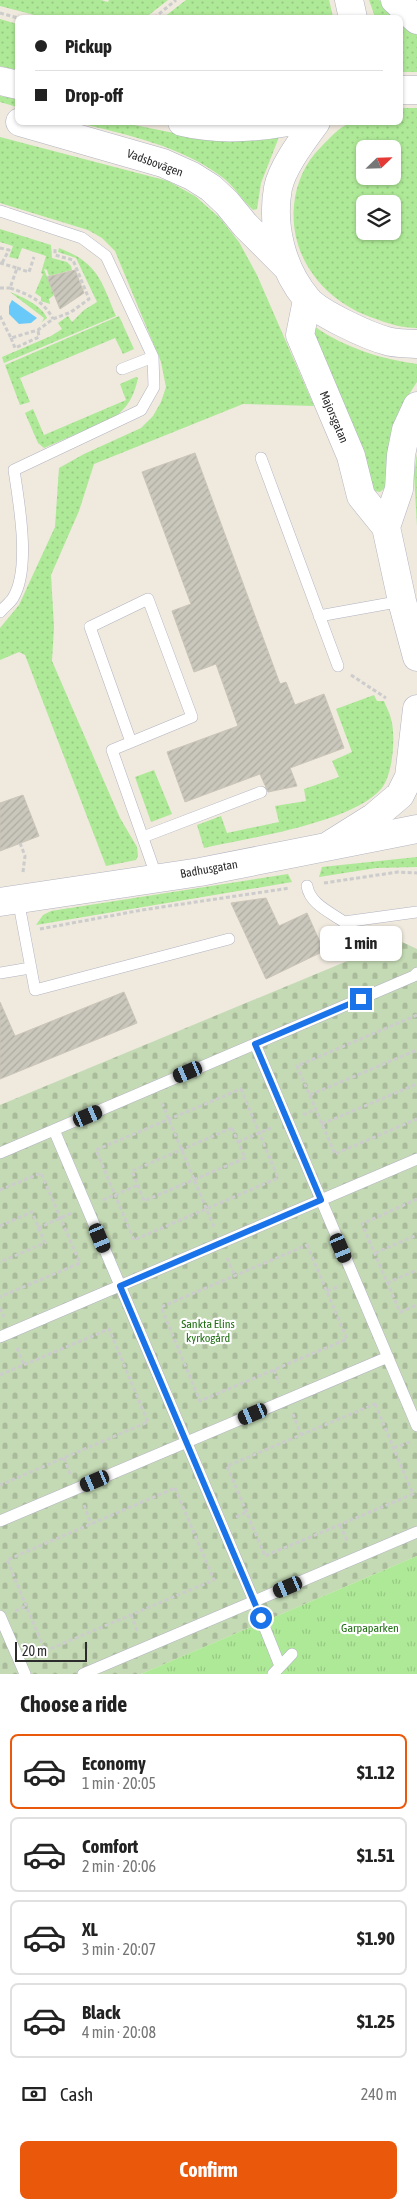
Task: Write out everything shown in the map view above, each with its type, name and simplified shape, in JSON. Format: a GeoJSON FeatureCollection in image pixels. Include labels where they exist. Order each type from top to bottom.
{"type":"FeatureCollection","features":[{"type":"Feature","properties":{"kind":"main road"},"geometry":{"type":"LineString","coordinates":[[349,0],[352,15]]}},
{"type":"Feature","properties":{"kind":"main road"},"geometry":{"type":"LineString","coordinates":[[395,0],[417,20]]}},
{"type":"Feature","properties":{"kind":"main road"},"geometry":{"type":"LineString","coordinates":[[0,81],[15,84]]}},
{"type":"Feature","properties":{"kind":"main road"},"geometry":{"type":"LineString","coordinates":[[403,90],[417,90]]}},
{"type":"Feature","properties":{"kind":"main road","name":"Vadsbovägen"},"geometry":{"type":"LineString","coordinates":[[0,117],[15,121]]}},
{"type":"Feature","properties":{"kind":"main road","name":"Vadsbovägen"},"geometry":{"type":"LineString","coordinates":[[30,125],[163,163],[192,176],[211,188],[227,203],[245,225],[287,267]]}},
{"type":"Feature","properties":{"kind":"main road"},"geometry":{"type":"LineString","coordinates":[[192,125],[268,125]]}},
{"type":"Feature","properties":{"kind":"main road"},"geometry":{"type":"LineString","coordinates":[[314,125],[295,150],[278,187],[276,228],[287,267],[307,300],[344,324],[387,341],[417,344]]}},
{"type":"Feature","properties":{"kind":"main road","name":"Majorsgatan"},"geometry":{"type":"LineString","coordinates":[[307,300],[300,335],[351,456],[361,496],[386,527],[402,601],[417,656]]}},
{"type":"Feature","properties":{"kind":"main road"},"geometry":{"type":"LineString","coordinates":[[386,527],[399,488],[401,455],[406,430],[417,406]]}},
{"type":"Feature","properties":{"kind":"main road"},"geometry":{"type":"LineString","coordinates":[[331,844],[374,817],[400,795],[409,777],[417,709]]}},
{"type":"Feature","properties":{"kind":"main road","name":"Badhusgatan"},"geometry":{"type":"LineString","coordinates":[[9,901],[200,872],[331,844],[417,829]]}},
{"type":"Feature","properties":{"kind":"lane"},"geometry":{"type":"LineString","coordinates":[[0,211],[82,238],[106,256],[153,357],[154,387],[142,410],[14,470],[22,548],[20,581],[13,598],[0,612]]}},
{"type":"Feature","properties":{"kind":"lane"},"geometry":{"type":"LineString","coordinates":[[122,369],[153,357]]}},
{"type":"Feature","properties":{"kind":"lane"},"geometry":{"type":"LineString","coordinates":[[261,458],[338,666]]}},
{"type":"Feature","properties":{"kind":"lane"},"geometry":{"type":"LineString","coordinates":[[131,742],[90,627],[148,599],[192,717],[112,750],[157,878]]}},
{"type":"Feature","properties":{"kind":"lane"},"geometry":{"type":"LineString","coordinates":[[319,616],[402,601]]}},
{"type":"Feature","properties":{"kind":"lane"},"geometry":{"type":"LineString","coordinates":[[143,836],[261,792]]}},
{"type":"Feature","properties":{"kind":"lane"},"geometry":{"type":"LineString","coordinates":[[307,886],[308,895],[320,906],[344,922],[417,912]]}},
{"type":"Feature","properties":{"kind":"lane"},"geometry":{"type":"LineString","coordinates":[[9,901],[23,932],[36,990],[229,939]]}},
{"type":"Feature","properties":{"kind":"lane"},"geometry":{"type":"LineString","coordinates":[[0,973],[30,968]]}},
{"type":"Feature","properties":{"kind":"lane"},"geometry":{"type":"LineString","coordinates":[[0,1153],[414,976],[417,973]]}},
{"type":"Feature","properties":{"kind":"lane"},"geometry":{"type":"LineString","coordinates":[[255,1044],[417,1426]]}},
{"type":"Feature","properties":{"kind":"lane"},"geometry":{"type":"LineString","coordinates":[[54,1130],[254,1601],[276,1670],[292,1654]]}},
{"type":"Feature","properties":{"kind":"lane"},"geometry":{"type":"LineString","coordinates":[[0,1337],[417,1159]]}},
{"type":"Feature","properties":{"kind":"lane"},"geometry":{"type":"LineString","coordinates":[[0,1522],[388,1357]]}},
{"type":"Feature","properties":{"kind":"lane"},"geometry":{"type":"LineString","coordinates":[[83,1674],[417,1532]]}},
{"type":"Feature","properties":{"kind":"lane"},"geometry":{"type":"LineString","coordinates":[[0,1616],[24,1674]]}},
{"type":"Feature","properties":{"kind":"path"},"geometry":{"type":"LineString","coordinates":[[158,15],[176,0]]}},
{"type":"Feature","properties":{"kind":"path"},"geometry":{"type":"LineString","coordinates":[[0,13],[15,17]]}},
{"type":"Feature","properties":{"kind":"path"},"geometry":{"type":"LineString","coordinates":[[0,248],[9,250],[1,263],[29,272],[34,257]]}},
{"type":"Feature","properties":{"kind":"path"},"geometry":{"type":"LineString","coordinates":[[11,338],[38,330],[53,319],[71,312],[89,299],[73,260],[55,255],[55,248]]}},
{"type":"Feature","properties":{"kind":"path"},"geometry":{"type":"LineString","coordinates":[[10,288],[17,268]]}},
{"type":"Feature","properties":{"kind":"path"},"geometry":{"type":"LineString","coordinates":[[0,288],[10,288],[32,296],[49,310],[53,319]]}},
{"type":"Feature","properties":{"kind":"path"},"geometry":{"type":"LineString","coordinates":[[0,316],[15,348],[39,338],[38,330]]}},
{"type":"Feature","properties":{"kind":"path"},"geometry":{"type":"LineString","coordinates":[[338,666],[386,698]]}},
{"type":"Feature","properties":{"kind":"path"},"geometry":{"type":"LineString","coordinates":[[20,843],[24,856],[24,872]]}},
{"type":"Feature","properties":{"kind":"path"},"geometry":{"type":"LineString","coordinates":[[23,932],[142,910],[398,872],[417,873]]}},
{"type":"Feature","properties":{"kind":"path"},"geometry":{"type":"LineString","coordinates":[[417,1015],[297,1066],[335,1154],[417,1119]]}},
{"type":"Feature","properties":{"kind":"path"},"geometry":{"type":"LineString","coordinates":[[310,1094],[417,1050]]}},
{"type":"Feature","properties":{"kind":"path"},"geometry":{"type":"LineString","coordinates":[[322,1124],[417,1084]]}},
{"type":"Feature","properties":{"kind":"path"},"geometry":{"type":"LineString","coordinates":[[155,1087],[235,1276]]}},
{"type":"Feature","properties":{"kind":"path"},"geometry":{"type":"LineString","coordinates":[[241,1089],[278,1178],[134,1240],[96,1150],[169,1119],[241,1089]]}},
{"type":"Feature","properties":{"kind":"path"},"geometry":{"type":"LineString","coordinates":[[232,1128],[245,1158],[144,1201],[132,1171],[182,1150],[232,1128]]}},
{"type":"Feature","properties":{"kind":"path"},"geometry":{"type":"LineString","coordinates":[[0,1190],[41,1173],[80,1263],[0,1297]]}},
{"type":"Feature","properties":{"kind":"path"},"geometry":{"type":"LineString","coordinates":[[417,1200],[362,1224],[400,1312],[417,1305]]}},
{"type":"Feature","properties":{"kind":"path"},"geometry":{"type":"LineString","coordinates":[[0,1226],[32,1212],[45,1244],[0,1262]]}},
{"type":"Feature","properties":{"kind":"path"},"geometry":{"type":"LineString","coordinates":[[374,1253],[417,1234]]}},
{"type":"Feature","properties":{"kind":"path"},"geometry":{"type":"LineString","coordinates":[[307,1245],[347,1339],[200,1401],[161,1307],[235,1276],[307,1245]]}},
{"type":"Feature","properties":{"kind":"path"},"geometry":{"type":"LineString","coordinates":[[387,1282],[417,1270]]}},
{"type":"Feature","properties":{"kind":"path"},"geometry":{"type":"LineString","coordinates":[[0,1375],[108,1329],[148,1422],[0,1485]]}},
{"type":"Feature","properties":{"kind":"path"},"geometry":{"type":"LineString","coordinates":[[375,1404],[394,1448],[413,1494],[265,1556],[227,1466],[375,1404]]}},
{"type":"Feature","properties":{"kind":"path"},"geometry":{"type":"LineString","coordinates":[[394,1448],[417,1439]]}},
{"type":"Feature","properties":{"kind":"path"},"geometry":{"type":"LineString","coordinates":[[175,1488],[214,1580],[46,1651],[7,1560],[92,1524],[175,1488]]}},
{"type":"Feature","properties":{"kind":"green space"},"geometry":{"type":"Polygon","coordinates":[[[0,0],[101,0],[108,2],[109,0],[168,0],[149,15],[34,15],[0,6],[0,0]]]}},
{"type":"Feature","properties":{"kind":"green space"},"geometry":{"type":"Polygon","coordinates":[[[186,0],[329,0],[333,15],[167,15],[186,0]]]}},
{"type":"Feature","properties":{"kind":"green space"},"geometry":{"type":"Polygon","coordinates":[[[369,0],[379,0],[396,15],[374,15],[369,0]]]}},
{"type":"Feature","properties":{"kind":"green space"},"geometry":{"type":"Polygon","coordinates":[[[0,19],[15,23],[15,70],[0,66],[0,19]]]}},
{"type":"Feature","properties":{"kind":"green space"},"geometry":{"type":"Polygon","coordinates":[[[403,22],[417,35],[417,72],[403,72],[403,22]]]}},
{"type":"Feature","properties":{"kind":"green space"},"geometry":{"type":"Polygon","coordinates":[[[0,96],[15,99],[15,106],[0,102],[0,96]]]}},
{"type":"Feature","properties":{"kind":"green space"},"geometry":{"type":"Polygon","coordinates":[[[403,108],[417,108],[417,328],[391,324],[376,319],[358,312],[341,302],[314,276],[305,261],[294,225],[295,197],[299,181],[310,159],[331,137],[346,125],[403,125],[403,108]]]}},
{"type":"Feature","properties":{"kind":"green space"},"geometry":{"type":"Polygon","coordinates":[[[87,125],[134,125],[184,135],[279,137],[261,183],[257,209],[253,210],[222,177],[206,166],[172,149],[87,125]]]}},
{"type":"Feature","properties":{"kind":"green space"},"geometry":{"type":"Polygon","coordinates":[[[0,137],[168,181],[195,196],[220,218],[239,242],[257,275],[314,406],[243,404],[94,464],[79,511],[51,575],[54,627],[52,661],[120,818],[137,847],[138,856],[136,860],[106,866],[25,655],[19,652],[0,660],[0,628],[19,605],[55,527],[59,468],[84,454],[141,428],[153,416],[161,402],[166,387],[161,362],[115,251],[102,238],[88,230],[0,203],[0,137]]]}},
{"type":"Feature","properties":{"kind":"green space"},"geometry":{"type":"Polygon","coordinates":[[[0,229],[51,245],[52,258],[67,262],[71,266],[72,270],[49,276],[47,270],[44,269],[54,295],[49,299],[50,304],[41,301],[41,297],[35,293],[43,274],[41,273],[46,256],[22,248],[18,259],[9,257],[13,246],[0,242],[0,229]]]}},
{"type":"Feature","properties":{"kind":"green space"},"geometry":{"type":"Polygon","coordinates":[[[59,248],[82,260],[96,274],[102,283],[116,316],[4,363],[2,357],[51,336],[62,329],[58,323],[68,316],[72,322],[84,310],[97,302],[76,258],[58,252],[59,248]]]}},
{"type":"Feature","properties":{"kind":"green space"},"geometry":{"type":"Polygon","coordinates":[[[10,292],[37,306],[47,318],[42,322],[44,318],[10,292]]]}},
{"type":"Feature","properties":{"kind":"green space"},"geometry":{"type":"Polygon","coordinates":[[[119,316],[134,349],[123,354],[115,338],[20,378],[30,402],[20,405],[5,365],[119,316]]]}},
{"type":"Feature","properties":{"kind":"green space"},"geometry":{"type":"Polygon","coordinates":[[[315,327],[339,341],[364,352],[417,364],[417,382],[402,405],[386,487],[380,492],[374,491],[312,329],[315,327]]]}},
{"type":"Feature","properties":{"kind":"green space"},"geometry":{"type":"Polygon","coordinates":[[[136,377],[138,378],[130,401],[113,418],[44,448],[38,443],[25,413],[33,409],[44,435],[126,400],[120,384],[136,377]]]}},
{"type":"Feature","properties":{"kind":"green space"},"geometry":{"type":"Polygon","coordinates":[[[417,454],[417,526],[414,474],[417,454]]]}},
{"type":"Feature","properties":{"kind":"green space"},"geometry":{"type":"Polygon","coordinates":[[[374,695],[377,701],[384,701],[390,717],[393,735],[391,765],[381,789],[367,801],[324,820],[272,834],[204,848],[197,825],[221,816],[227,833],[279,822],[275,806],[306,801],[304,789],[339,777],[332,761],[352,752],[336,709],[374,695]]]}},
{"type":"Feature","properties":{"kind":"green space"},"geometry":{"type":"Polygon","coordinates":[[[154,770],[172,814],[151,822],[135,777],[154,770]]]}},
{"type":"Feature","properties":{"kind":"green space"},"geometry":{"type":"Polygon","coordinates":[[[417,857],[417,867],[376,868],[319,877],[322,867],[417,857]]]}},
{"type":"Feature","properties":{"kind":"green space"},"geometry":{"type":"Polygon","coordinates":[[[288,874],[292,882],[36,925],[43,915],[51,911],[288,874]]]}},
{"type":"Feature","properties":{"kind":"green space","name":"Sankta Elins kyrkogård"},"geometry":{"type":"Polygon","coordinates":[[[398,940],[417,949],[417,1556],[141,1674],[0,1674],[0,1105],[398,940]]]}},
{"type":"Feature","properties":{"kind":"green space","name":"Garpaparken"},"geometry":{"type":"Polygon","coordinates":[[[417,1556],[417,1674],[141,1674],[417,1556]]]}},
{"type":"Feature","properties":{"kind":"water"},"geometry":{"type":"Polygon","coordinates":[[[12,300],[37,318],[31,323],[19,324],[9,314],[9,306],[12,300]]]}},
{"type":"Feature","properties":{"kind":"building"},"geometry":{"type":"Polygon","coordinates":[[[75,270],[84,293],[60,309],[47,277],[75,270]]]}},
{"type":"Feature","properties":{"kind":"building"},"geometry":{"type":"Polygon","coordinates":[[[195,453],[280,684],[286,682],[295,705],[324,694],[344,748],[290,768],[297,786],[268,792],[260,774],[185,802],[167,752],[238,726],[216,664],[194,672],[172,611],[191,604],[142,472],[195,453]]]}},
{"type":"Feature","properties":{"kind":"building"},"geometry":{"type":"Polygon","coordinates":[[[23,795],[39,836],[0,851],[0,803],[23,795]]]}},
{"type":"Feature","properties":{"kind":"building"},"geometry":{"type":"Polygon","coordinates":[[[266,898],[279,926],[307,913],[324,951],[266,979],[231,903],[266,898]]]}},
{"type":"Feature","properties":{"kind":"building"},"geometry":{"type":"Polygon","coordinates":[[[124,992],[137,1023],[0,1079],[0,1002],[15,1036],[124,992]]]}},
{"type":"Feature","properties":{"kind":"route"},"geometry":{"type":"LineString","coordinates":[[261,1618],[120,1286],[321,1200],[255,1044],[361,999]]}}]}
